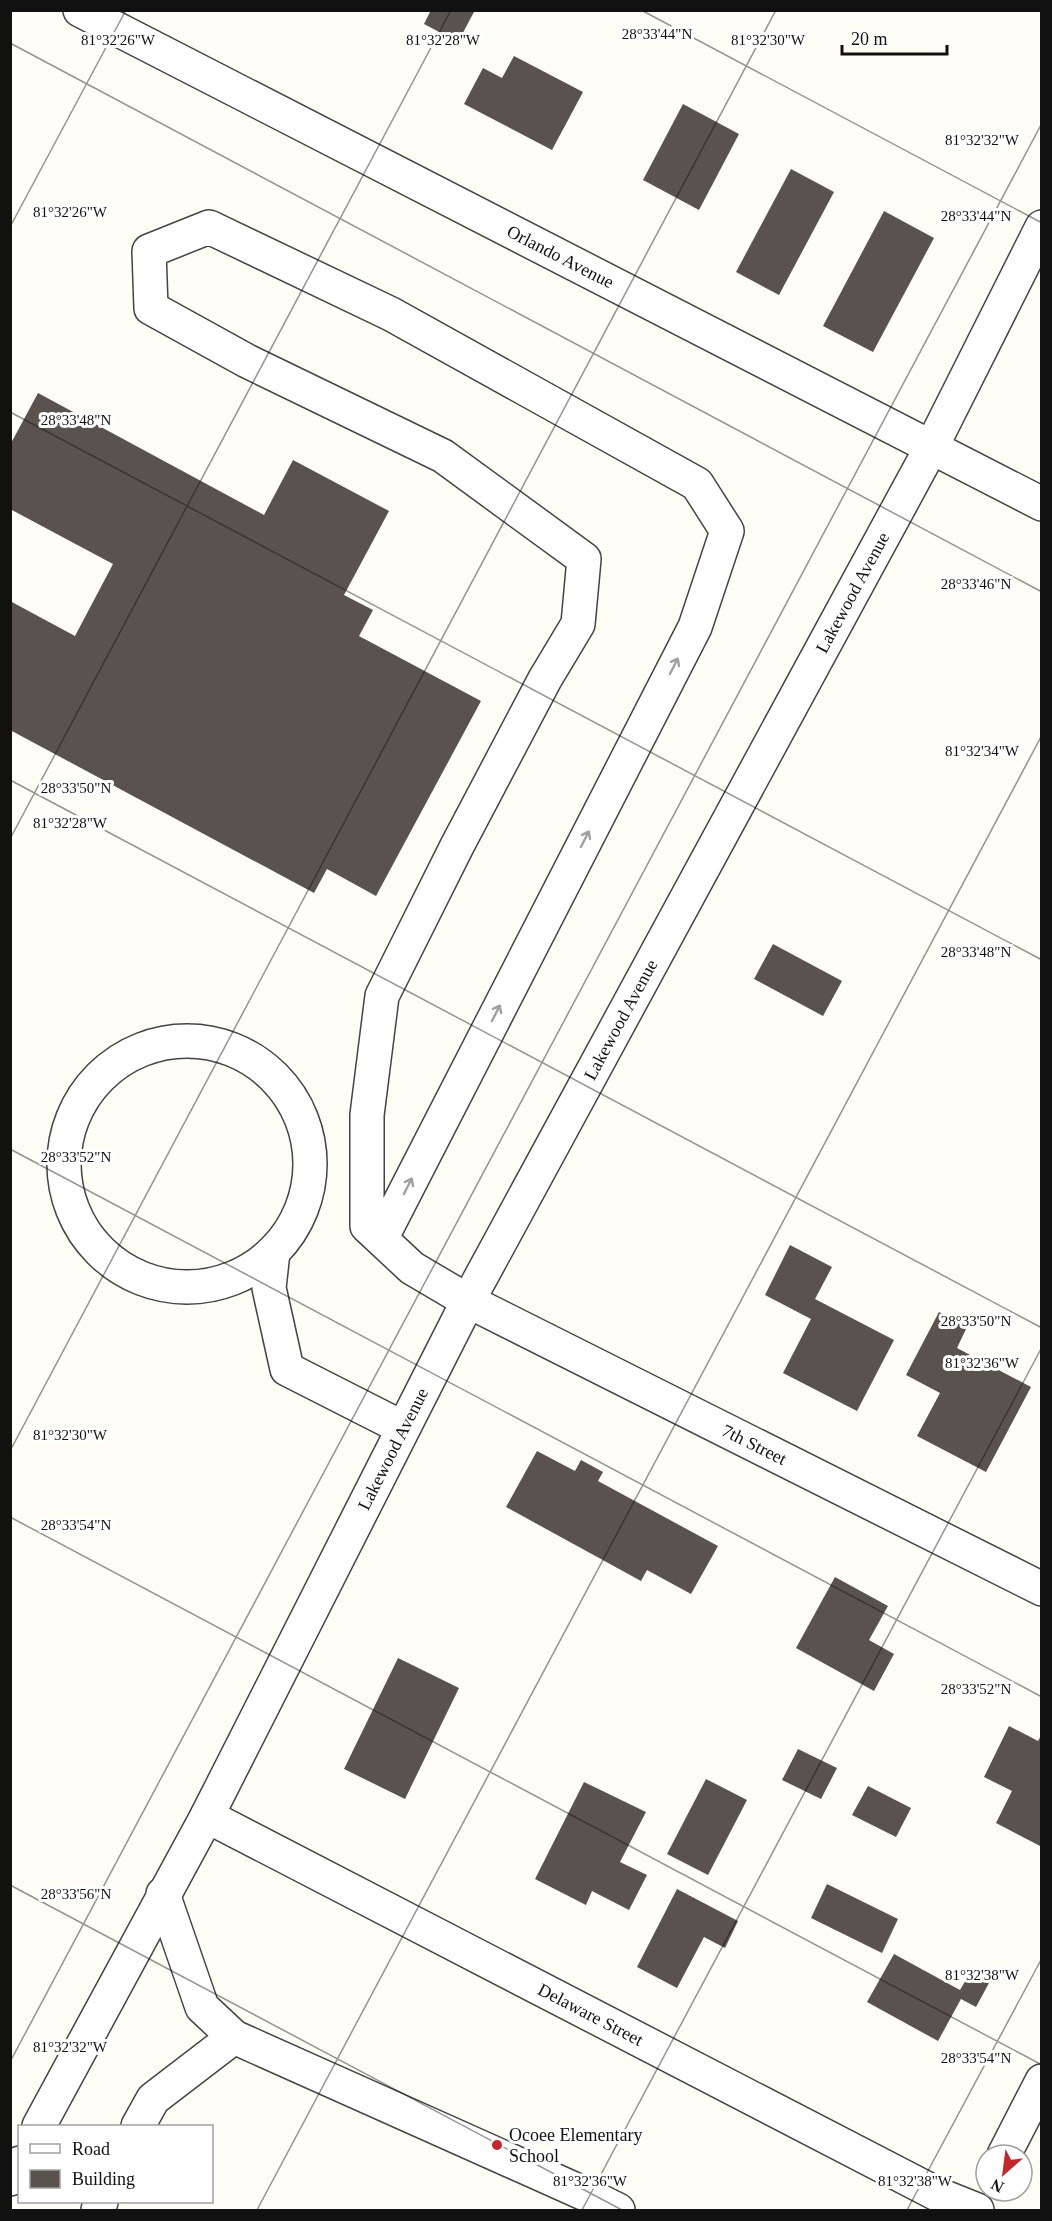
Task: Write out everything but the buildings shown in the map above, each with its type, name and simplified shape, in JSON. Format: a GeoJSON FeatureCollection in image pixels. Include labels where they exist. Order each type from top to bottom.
{"type":"FeatureCollection","features":[{"type":"Feature","properties":{"kind":"street","name":"Orlando Avenue"},"geometry":{"type":"LineString","coordinates":[[80,10],[1041,504]]}},
{"type":"Feature","properties":{"kind":"street","name":"7th Street"},"geometry":{"type":"LineString","coordinates":[[381,1239],[695,627],[727,531],[697,484],[391,314],[209,227],[149,251],[151,308],[247,361],[443,456],[584,559],[578,624],[528,710],[382,996],[367,1115],[367,1226],[412,1268],[468,1300],[1041,1589]]}},
{"type":"Feature","properties":{"kind":"street","name":"Lakewood Avenue"},"geometry":{"type":"LineString","coordinates":[[40,2125],[207,1816],[468,1300],[931,448],[1041,227]]}},
{"type":"Feature","properties":{"kind":"street"},"geometry":{"type":"LineString","coordinates":[[273,1252],[238,1274],[198,1284],[156,1282],[121,1272],[90,1245],[70,1209],[62,1169],[68,1128],[87,1092],[117,1063],[154,1046],[195,1042],[235,1052],[270,1073],[296,1105],[310,1144],[311,1185],[298,1223],[273,1252],[269,1288],[287,1369],[403,1428]]}},
{"type":"Feature","properties":{"kind":"street","name":"Delaware Street"},"geometry":{"type":"LineString","coordinates":[[207,1816],[937,2194],[976,2210]]}},
{"type":"Feature","properties":{"kind":"street"},"geometry":{"type":"LineString","coordinates":[[163,1894],[202,2007],[234,2037],[594,2198],[618,2211]]}},
{"type":"Feature","properties":{"kind":"street"},"geometry":{"type":"LineString","coordinates":[[139,2125],[153,2099],[234,2037]]}},
{"type":"Feature","properties":{"kind":"street"},"geometry":{"type":"LineString","coordinates":[[1010,2143],[1041,2081]]}},
{"type":"Feature","properties":{"kind":"street"},"geometry":{"type":"LineString","coordinates":[[10,2179],[18,2166]]}},
{"type":"Feature","properties":{"kind":"place","name":"Ocoee Elementary School"},"geometry":{"type":"Point","coordinates":[497,2145]}}]}
